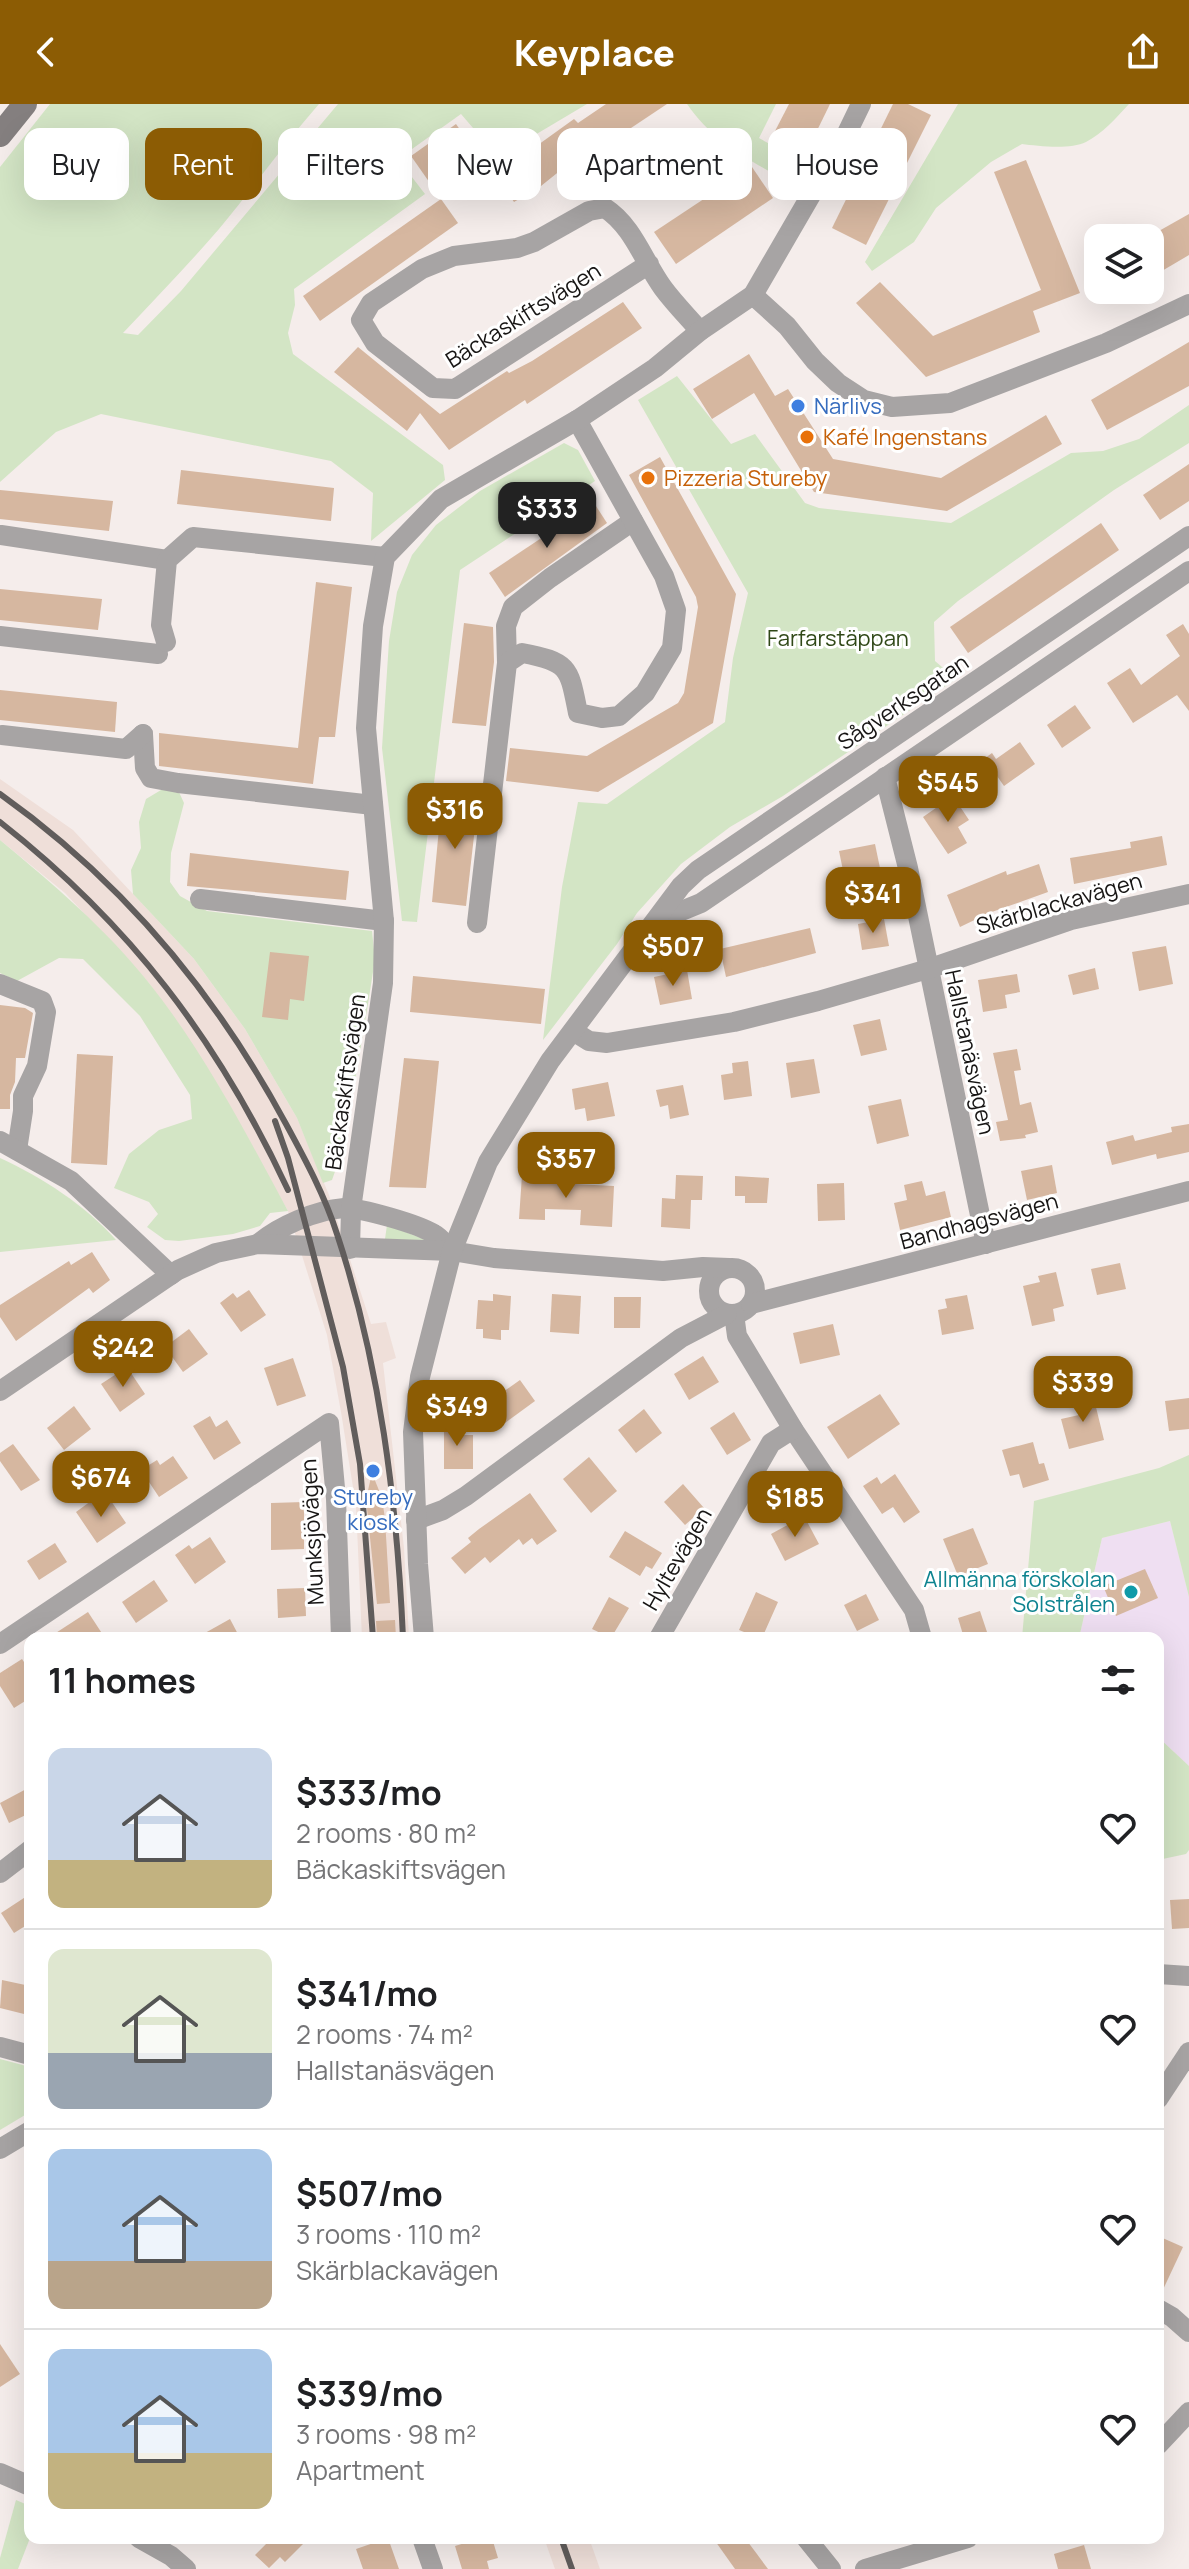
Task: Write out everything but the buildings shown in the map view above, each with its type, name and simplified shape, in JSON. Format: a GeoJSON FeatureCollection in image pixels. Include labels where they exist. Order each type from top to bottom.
{"type":"FeatureCollection","features":[{"type":"Feature","properties":{"kind":"main road"},"geometry":{"type":"LineString","coordinates":[[0,135],[25,104]]}},
{"type":"Feature","properties":{"kind":"street"},"geometry":{"type":"LineString","coordinates":[[0,636],[162,648],[167,560],[193,537],[385,557],[441,499],[577,420],[680,350],[700,331],[753,295],[861,104]]}},
{"type":"Feature","properties":{"kind":"street","name":"Bäckaskiftsvägen"},"geometry":{"type":"LineString","coordinates":[[649,264],[455,389],[433,388],[375,343],[361,320],[371,303],[422,269],[454,256],[517,248],[534,242],[589,211],[605,208],[614,214],[649,264],[662,287],[700,331]]}},
{"type":"Feature","properties":{"kind":"street"},"geometry":{"type":"LineString","coordinates":[[753,295],[787,326],[815,361],[838,383],[864,400],[892,407],[950,403],[1106,343],[1189,304]]}},
{"type":"Feature","properties":{"kind":"street"},"geometry":{"type":"LineString","coordinates":[[507,663],[522,653],[555,662],[570,674],[578,713],[602,718],[619,716],[645,693],[672,648],[676,610],[664,576],[577,420]]}},
{"type":"Feature","properties":{"kind":"street"},"geometry":{"type":"LineString","coordinates":[[477,923],[507,663],[506,626],[513,607],[633,521]]}},
{"type":"Feature","properties":{"kind":"street"},"geometry":{"type":"LineString","coordinates":[[1,535],[167,560]]}},
{"type":"Feature","properties":{"kind":"street","name":"Sågverksgatan"},"geometry":{"type":"LineString","coordinates":[[424,1632],[413,1432],[420,1377],[452,1251],[488,1162],[550,1061],[681,886],[698,870],[1189,536]]}},
{"type":"Feature","properties":{"kind":"street","name":"Bäckaskiftsvägen"},"geometry":{"type":"LineString","coordinates":[[350,1249],[351,1209],[383,983],[384,921],[366,728],[373,626],[385,557]]}},
{"type":"Feature","properties":{"kind":"street"},"geometry":{"type":"LineString","coordinates":[[657,921],[701,903],[1189,571]]}},
{"type":"Feature","properties":{"kind":"street"},"geometry":{"type":"LineString","coordinates":[[2,735],[126,749],[143,734],[145,768],[151,778],[373,805]]}},
{"type":"Feature","properties":{"kind":"street","name":"Hallstanäsvägen"},"geometry":{"type":"LineString","coordinates":[[885,777],[908,868],[986,1244]]}},
{"type":"Feature","properties":{"kind":"street","name":"Skärblackavägen"},"geometry":{"type":"LineString","coordinates":[[573,1031],[589,1041],[607,1043],[720,1024],[818,1001],[928,969],[1071,920],[1189,894]]}},
{"type":"Feature","properties":{"kind":"street"},"geometry":{"type":"LineString","coordinates":[[200,899],[384,921]]}},
{"type":"Feature","properties":{"kind":"street"},"geometry":{"type":"LineString","coordinates":[[0,984],[42,1001],[46,1012],[37,1066],[23,1096],[23,1111],[8,1146],[71,1181],[171,1275]]}},
{"type":"Feature","properties":{"kind":"street","name":"Bandhagsvägen"},"geometry":{"type":"LineString","coordinates":[[681,1338],[737,1310],[780,1296],[1189,1191]]}},
{"type":"Feature","properties":{"kind":"street"},"geometry":{"type":"LineString","coordinates":[[258,1244],[287,1224],[340,1208],[387,1217],[435,1234],[452,1251]]}},
{"type":"Feature","properties":{"kind":"street"},"geometry":{"type":"LineString","coordinates":[[0,1391],[171,1275],[216,1253],[258,1244],[452,1251],[494,1258],[663,1271],[729,1268],[737,1269],[780,1296]]}},
{"type":"Feature","properties":{"kind":"street"},"geometry":{"type":"LineString","coordinates":[[416,1520],[443,1510],[466,1496],[681,1338],[710,1297],[712,1280],[729,1268]]}},
{"type":"Feature","properties":{"kind":"street"},"geometry":{"type":"LineString","coordinates":[[663,1271],[710,1297],[720,1311],[737,1310]]}},
{"type":"Feature","properties":{"kind":"street"},"geometry":{"type":"LineString","coordinates":[[751,1279],[755,1290],[737,1310],[737,1336],[793,1429],[914,1610],[920,1632]]}},
{"type":"Feature","properties":{"kind":"street","name":"Munksjövägen"},"geometry":{"type":"LineString","coordinates":[[0,1644],[329,1423],[336,1499],[341,1632]]}},
{"type":"Feature","properties":{"kind":"street","name":"Hyltevägen"},"geometry":{"type":"LineString","coordinates":[[662,1632],[771,1443],[793,1429]]}},
{"type":"Feature","properties":{"kind":"street"},"geometry":{"type":"LineString","coordinates":[[0,1873],[24,1855]]}},
{"type":"Feature","properties":{"kind":"street"},"geometry":{"type":"LineString","coordinates":[[1164,1974],[1189,1976]]}},
{"type":"Feature","properties":{"kind":"street"},"geometry":{"type":"LineString","coordinates":[[0,2047],[24,2053]]}},
{"type":"Feature","properties":{"kind":"street"},"geometry":{"type":"LineString","coordinates":[[1164,2090],[1189,2052]]}},
{"type":"Feature","properties":{"kind":"street"},"geometry":{"type":"LineString","coordinates":[[0,2149],[24,2135]]}},
{"type":"Feature","properties":{"kind":"street"},"geometry":{"type":"LineString","coordinates":[[1164,2312],[1189,2332]]}},
{"type":"Feature","properties":{"kind":"street"},"geometry":{"type":"LineString","coordinates":[[1164,2439],[1189,2412]]}},
{"type":"Feature","properties":{"kind":"street"},"geometry":{"type":"LineString","coordinates":[[0,2473],[24,2483]]}},
{"type":"Feature","properties":{"kind":"street"},"geometry":{"type":"LineString","coordinates":[[150,2544],[186,2569]]}},
{"type":"Feature","properties":{"kind":"street"},"geometry":{"type":"LineString","coordinates":[[424,2544],[433,2569]]}},
{"type":"Feature","properties":{"kind":"street"},"geometry":{"type":"LineString","coordinates":[[811,2544],[831,2569]]}},
{"type":"Feature","properties":{"kind":"street"},"geometry":{"type":"LineString","coordinates":[[865,2569],[948,2544]]}},
{"type":"Feature","properties":{"kind":"shaded area"},"geometry":{"type":"Polygon","coordinates":[[[0,779],[73,830],[194,959],[245,1029],[297,1118],[329,1195],[371,1324],[386,1322],[396,1358],[383,1363],[404,1548],[409,1632],[362,1632],[356,1506],[341,1412],[327,1335],[288,1211],[208,1070],[149,983],[65,893],[0,840],[0,779]]]}},
{"type":"Feature","properties":{"kind":"shaded area"},"geometry":{"type":"Polygon","coordinates":[[[1170,1521],[1189,1597],[1189,1766],[1164,1743],[1164,1632],[1080,1632],[1102,1538],[1170,1521]]]}},
{"type":"Feature","properties":{"kind":"shaded area"},"geometry":{"type":"Polygon","coordinates":[[[546,2544],[591,2544],[600,2569],[555,2569],[546,2544]]]}},
{"type":"Feature","properties":{"kind":"green space"},"geometry":{"type":"Polygon","coordinates":[[[50,104],[319,104],[299,128],[278,128],[278,154],[262,174],[262,128],[145,128],[145,200],[242,200],[123,333],[138,335],[181,291],[257,200],[262,200],[262,195],[278,175],[278,200],[412,200],[412,177],[425,194],[294,289],[295,305],[288,333],[293,354],[443,465],[445,480],[371,541],[373,493],[331,461],[101,414],[56,432],[0,482],[0,167],[24,137],[24,200],[129,200],[129,128],[31,128],[50,104]]]}},
{"type":"Feature","properties":{"kind":"green space"},"geometry":{"type":"Polygon","coordinates":[[[338,104],[587,104],[541,131],[541,128],[473,128],[461,114],[441,128],[428,128],[428,138],[412,149],[412,128],[318,128],[338,104]]]}},
{"type":"Feature","properties":{"kind":"green space"},"geometry":{"type":"Polygon","coordinates":[[[687,104],[776,104],[759,138],[768,143],[768,170],[752,161],[752,128],[708,128],[687,104]]]}},
{"type":"Feature","properties":{"kind":"green space"},"geometry":{"type":"Polygon","coordinates":[[[958,104],[1129,104],[1086,142],[1063,147],[1022,144],[991,162],[936,208],[914,242],[872,271],[865,262],[901,200],[907,200],[907,191],[958,104]]]}},
{"type":"Feature","properties":{"kind":"green space","name":"Farfarstäppan"},"geometry":{"type":"Polygon","coordinates":[[[677,376],[731,444],[755,434],[805,503],[819,508],[951,523],[1071,453],[1103,451],[1139,439],[1189,405],[1189,443],[1114,490],[958,601],[934,622],[935,661],[956,679],[783,796],[730,827],[681,864],[637,913],[543,1040],[562,887],[578,802],[607,804],[725,722],[733,658],[748,593],[638,400],[677,376]]]}},
{"type":"Feature","properties":{"kind":"green space"},"geometry":{"type":"Polygon","coordinates":[[[564,443],[578,450],[595,481],[460,570],[417,922],[402,921],[382,748],[389,641],[397,592],[412,555],[436,525],[480,491],[564,443]]]}},
{"type":"Feature","properties":{"kind":"green space"},"geometry":{"type":"Polygon","coordinates":[[[161,790],[178,790],[184,803],[171,853],[170,882],[180,896],[207,911],[372,931],[375,959],[368,1004],[344,1146],[332,1180],[323,1183],[297,1118],[245,1029],[194,959],[133,894],[131,870],[141,848],[139,822],[146,799],[161,790]]]}},
{"type":"Feature","properties":{"kind":"green space"},"geometry":{"type":"Polygon","coordinates":[[[0,840],[97,926],[149,983],[206,1065],[288,1211],[270,1213],[260,1226],[233,1234],[165,1240],[147,1227],[158,1214],[149,1202],[114,1188],[129,1154],[159,1130],[192,1119],[190,1095],[140,1016],[83,959],[59,958],[17,981],[0,973],[0,840]]]}},
{"type":"Feature","properties":{"kind":"green space"},"geometry":{"type":"Polygon","coordinates":[[[0,1158],[62,1193],[91,1215],[116,1240],[0,1252],[0,1158]]]}},
{"type":"Feature","properties":{"kind":"green space"},"geometry":{"type":"Polygon","coordinates":[[[387,1225],[434,1243],[385,1239],[387,1225]]]}},
{"type":"Feature","properties":{"kind":"green space"},"geometry":{"type":"Polygon","coordinates":[[[1189,1455],[1189,1597],[1170,1521],[1102,1538],[1080,1632],[1023,1632],[1034,1501],[1159,1468],[1189,1455]]]}},
{"type":"Feature","properties":{"kind":"green space"},"geometry":{"type":"Polygon","coordinates":[[[1164,1743],[1189,1766],[1189,1850],[1186,1854],[1164,1859],[1164,1743]]]}},
{"type":"Feature","properties":{"kind":"green space"},"geometry":{"type":"Polygon","coordinates":[[[0,2059],[24,2065],[24,2116],[0,2130],[0,2059]]]}},
{"type":"Feature","properties":{"kind":"green space"},"geometry":{"type":"Polygon","coordinates":[[[16,2500],[24,2503],[24,2544],[28,2544],[18,2569],[0,2569],[0,2558],[16,2500]]]}},
{"type":"Feature","properties":{"kind":"railway"},"geometry":{"type":"LineString","coordinates":[[0,794],[86,864],[162,942],[197,985],[259,1076],[314,1178],[332,1220],[352,1283],[375,1383],[391,1485],[403,1632]]}},
{"type":"Feature","properties":{"kind":"railway"},"geometry":{"type":"LineString","coordinates":[[0,822],[90,901],[166,988],[232,1084],[288,1190]]}},
{"type":"Feature","properties":{"kind":"railway"},"geometry":{"type":"LineString","coordinates":[[275,1121],[288,1158],[343,1367],[360,1464],[373,1632]]}},
{"type":"Feature","properties":{"kind":"railway"},"geometry":{"type":"LineString","coordinates":[[563,2544],[572,2569]]}},
{"type":"Feature","properties":{"kind":"place","name":"Närlivs"},"geometry":{"type":"Point","coordinates":[798,406]}},
{"type":"Feature","properties":{"kind":"place","name":"Kafé Ingenstans"},"geometry":{"type":"Point","coordinates":[807,437]}},
{"type":"Feature","properties":{"kind":"place","name":"Pizzeria Stureby"},"geometry":{"type":"Point","coordinates":[648,478]}},
{"type":"Feature","properties":{"kind":"place","name":"Stureby kiosk"},"geometry":{"type":"Point","coordinates":[373,1471]}},
{"type":"Feature","properties":{"kind":"place","name":"Allmänna förskolan Solstrålen"},"geometry":{"type":"Point","coordinates":[1131,1592]}}]}
